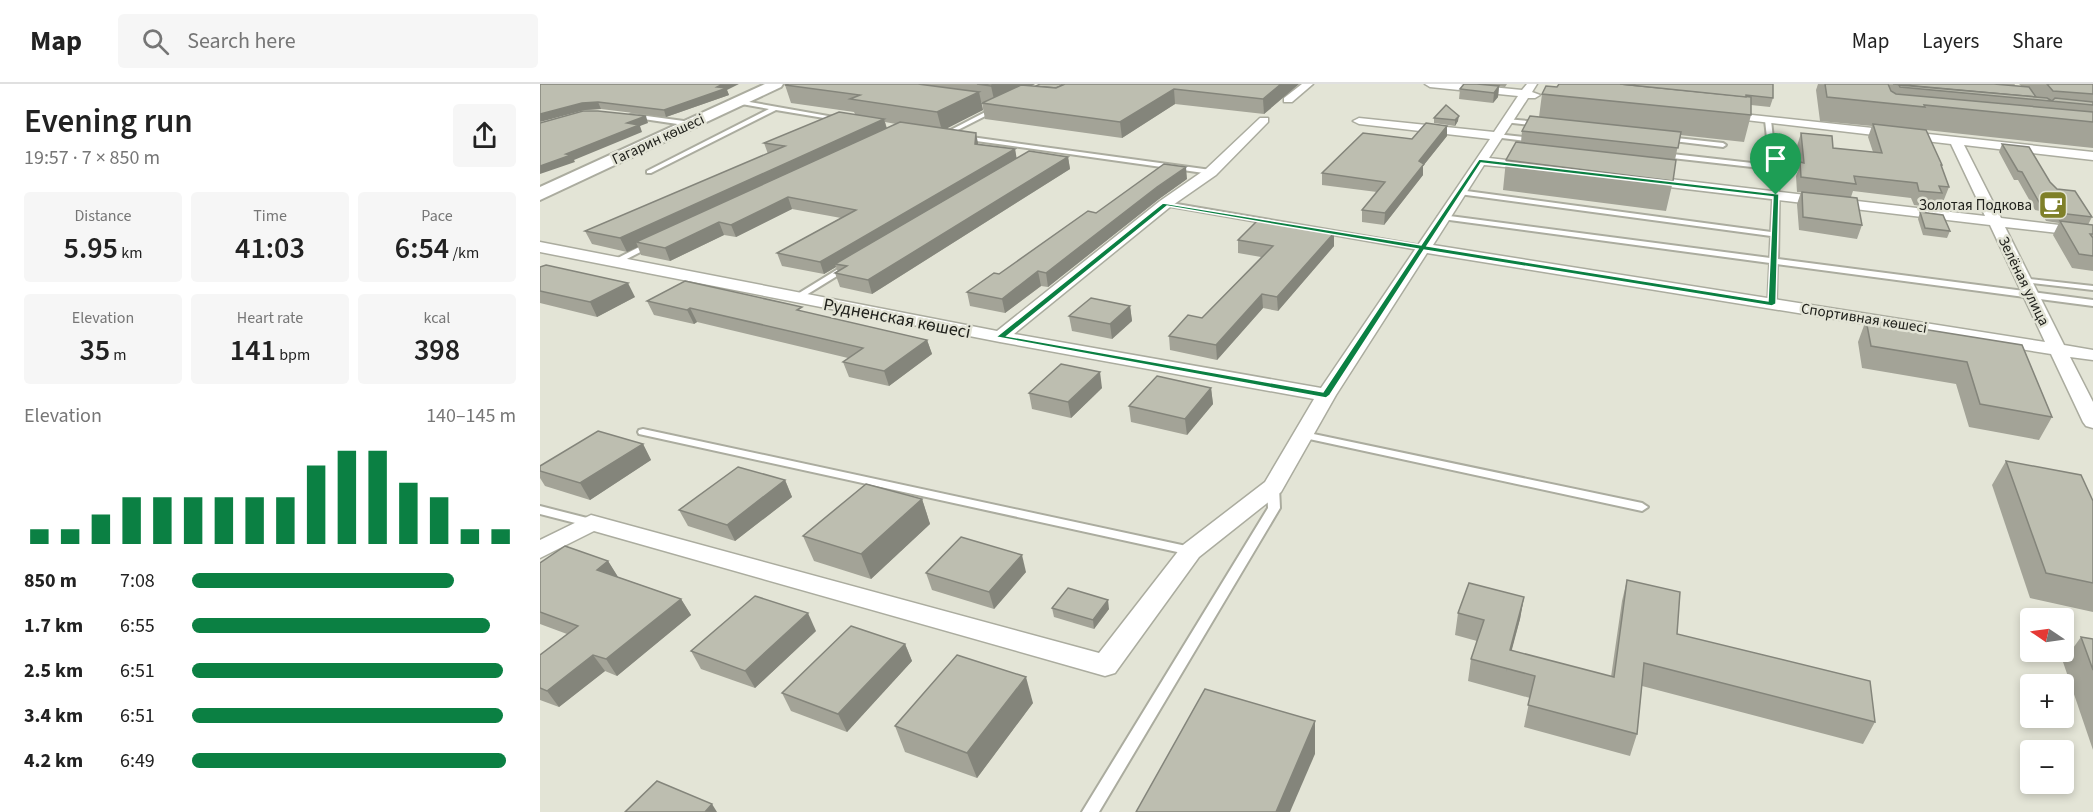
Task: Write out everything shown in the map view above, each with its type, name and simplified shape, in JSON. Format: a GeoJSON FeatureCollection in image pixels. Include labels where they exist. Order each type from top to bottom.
{"type":"FeatureCollection","features":[{"type":"Feature","properties":{"kind":"street","name":"Гагарин көшесі"},"geometry":{"type":"LineString","coordinates":[[540,194],[776,84]]}},
{"type":"Feature","properties":{"kind":"street"},"geometry":{"type":"LineString","coordinates":[[1288,100],[1308,84]]}},
{"type":"Feature","properties":{"kind":"street"},"geometry":{"type":"LineString","coordinates":[[1430,84],[1528,89],[1547,96]]}},
{"type":"Feature","properties":{"kind":"street"},"geometry":{"type":"LineString","coordinates":[[540,550],[591,523],[1105,665],[1191,551],[1273,487],[1326,395],[1528,89]]}},
{"type":"Feature","properties":{"kind":"street"},"geometry":{"type":"LineString","coordinates":[[1710,114],[2093,156]]}},
{"type":"Feature","properties":{"kind":"street"},"geometry":{"type":"LineString","coordinates":[[1000,337],[1165,204],[1211,172],[1264,120]]}},
{"type":"Feature","properties":{"kind":"street"},"geometry":{"type":"LineString","coordinates":[[1359,121],[1496,136]]}},
{"type":"Feature","properties":{"kind":"street","name":"Зелёная улица"},"geometry":{"type":"LineString","coordinates":[[1956,141],[2093,422]]}},
{"type":"Feature","properties":{"kind":"street"},"geometry":{"type":"LineString","coordinates":[[1479,161],[1551,170]]}},
{"type":"Feature","properties":{"kind":"street"},"geometry":{"type":"LineString","coordinates":[[1634,179],[2093,233]]}},
{"type":"Feature","properties":{"kind":"street","name":"Рудненская көшесі"},"geometry":{"type":"LineString","coordinates":[[540,247],[1000,337],[1326,395]]}},
{"type":"Feature","properties":{"kind":"street","name":"Спортивная көшесі"},"geometry":{"type":"LineString","coordinates":[[1422,248],[2093,355]]}},
{"type":"Feature","properties":{"kind":"lane"},"geometry":{"type":"LineString","coordinates":[[738,102],[856,121]]}},
{"type":"Feature","properties":{"kind":"lane"},"geometry":{"type":"LineString","coordinates":[[944,135],[1005,103]]}},
{"type":"Feature","properties":{"kind":"lane"},"geometry":{"type":"LineString","coordinates":[[985,106],[997,108]]}},
{"type":"Feature","properties":{"kind":"lane"},"geometry":{"type":"LineString","coordinates":[[649,172],[775,108]]}},
{"type":"Feature","properties":{"kind":"lane"},"geometry":{"type":"LineString","coordinates":[[623,115],[691,124]]}},
{"type":"Feature","properties":{"kind":"lane"},"geometry":{"type":"LineString","coordinates":[[1506,120],[1552,126]]}},
{"type":"Feature","properties":{"kind":"lane"},"geometry":{"type":"LineString","coordinates":[[1768,120],[1776,195],[1772,304]]}},
{"type":"Feature","properties":{"kind":"lane"},"geometry":{"type":"LineString","coordinates":[[933,133],[1211,172]]}},
{"type":"Feature","properties":{"kind":"lane"},"geometry":{"type":"LineString","coordinates":[[1496,136],[1542,141]]}},
{"type":"Feature","properties":{"kind":"lane"},"geometry":{"type":"LineString","coordinates":[[1654,137],[1723,145]]}},
{"type":"Feature","properties":{"kind":"lane"},"geometry":{"type":"LineString","coordinates":[[1035,155],[1045,149]]}},
{"type":"Feature","properties":{"kind":"lane"},"geometry":{"type":"LineString","coordinates":[[1657,154],[1772,167]]}},
{"type":"Feature","properties":{"kind":"lane"},"geometry":{"type":"LineString","coordinates":[[1459,192],[1773,234]]}},
{"type":"Feature","properties":{"kind":"lane"},"geometry":{"type":"LineString","coordinates":[[1165,204],[1422,248]]}},
{"type":"Feature","properties":{"kind":"lane"},"geometry":{"type":"LineString","coordinates":[[1442,217],[1775,260],[2027,287],[2093,288]]}},
{"type":"Feature","properties":{"kind":"lane"},"geometry":{"type":"LineString","coordinates":[[614,262],[657,242]]}},
{"type":"Feature","properties":{"kind":"lane"},"geometry":{"type":"LineString","coordinates":[[795,298],[855,262]]}},
{"type":"Feature","properties":{"kind":"lane"},"geometry":{"type":"LineString","coordinates":[[2027,287],[2093,303]]}},
{"type":"Feature","properties":{"kind":"lane"},"geometry":{"type":"LineString","coordinates":[[643,432],[1191,551]]}},
{"type":"Feature","properties":{"kind":"lane"},"geometry":{"type":"LineString","coordinates":[[1304,435],[1642,507]]}},
{"type":"Feature","properties":{"kind":"lane"},"geometry":{"type":"LineString","coordinates":[[1090,812],[1274,508],[1273,487]]}},
{"type":"Feature","properties":{"kind":"lane"},"geometry":{"type":"LineString","coordinates":[[540,510],[591,523]]}},
{"type":"Feature","properties":{"kind":"building"},"geometry":{"type":"Polygon","coordinates":[[[540,84],[723,84],[717,87],[727,88],[664,110],[598,102],[582,103],[540,114],[540,84]]]}},
{"type":"Feature","properties":{"kind":"building"},"geometry":{"type":"Polygon","coordinates":[[[918,84],[979,92],[937,112],[850,99],[860,95],[785,85],[918,84]]]}},
{"type":"Feature","properties":{"kind":"building"},"geometry":{"type":"Polygon","coordinates":[[[1065,84],[1056,88],[1036,86],[1065,84]]]}},
{"type":"Feature","properties":{"kind":"building"},"geometry":{"type":"Polygon","coordinates":[[[1065,84],[1281,84],[1263,99],[1174,89],[1120,122],[982,103],[1021,85],[1056,88],[1065,84]]]}},
{"type":"Feature","properties":{"kind":"building"},"geometry":{"type":"Polygon","coordinates":[[[1464,84],[1499,86],[1494,93],[1460,89],[1464,84]]]}},
{"type":"Feature","properties":{"kind":"building"},"geometry":{"type":"Polygon","coordinates":[[[1559,84],[1620,84],[1751,97],[1751,115],[1542,94],[1546,86],[1557,87],[1559,84]]]}},
{"type":"Feature","properties":{"kind":"building"},"geometry":{"type":"Polygon","coordinates":[[[1620,84],[1773,84],[1773,98],[1746,95],[1746,97],[1620,84]]]}},
{"type":"Feature","properties":{"kind":"building"},"geometry":{"type":"Polygon","coordinates":[[[1825,84],[1888,84],[1891,91],[1896,94],[2093,112],[2093,122],[1827,97],[1825,84]]]}},
{"type":"Feature","properties":{"kind":"building"},"geometry":{"type":"Polygon","coordinates":[[[1893,84],[1994,84],[2029,87],[2036,97],[1893,84]]]}},
{"type":"Feature","properties":{"kind":"building"},"geometry":{"type":"Polygon","coordinates":[[[2047,84],[2093,84],[2093,94],[2053,91],[2047,84]]]}},
{"type":"Feature","properties":{"kind":"building"},"geometry":{"type":"Polygon","coordinates":[[[1899,85],[2047,98],[2052,101],[2055,98],[2093,102],[2093,105],[1900,87],[1899,85]]]}},
{"type":"Feature","properties":{"kind":"building"},"geometry":{"type":"Polygon","coordinates":[[[1446,105],[1459,116],[1455,120],[1434,118],[1446,105]]]}},
{"type":"Feature","properties":{"kind":"building"},"geometry":{"type":"Polygon","coordinates":[[[583,111],[646,116],[627,123],[639,125],[540,166],[540,123],[583,111]]]}},
{"type":"Feature","properties":{"kind":"building"},"geometry":{"type":"Polygon","coordinates":[[[839,112],[884,119],[620,238],[585,231],[785,146],[764,143],[839,112]]]}},
{"type":"Feature","properties":{"kind":"building"},"geometry":{"type":"Polygon","coordinates":[[[1530,116],[1681,132],[1678,148],[1522,131],[1530,116]]]}},
{"type":"Feature","properties":{"kind":"building"},"geometry":{"type":"Polygon","coordinates":[[[900,122],[976,133],[975,144],[1015,149],[820,262],[777,253],[856,210],[788,197],[731,225],[719,222],[665,248],[636,242],[900,122]]]}},
{"type":"Feature","properties":{"kind":"building"},"geometry":{"type":"Polygon","coordinates":[[[1426,123],[1447,126],[1419,161],[1424,164],[1385,213],[1362,210],[1385,182],[1322,173],[1363,133],[1412,139],[1426,123]]]}},
{"type":"Feature","properties":{"kind":"building"},"geometry":{"type":"Polygon","coordinates":[[[1873,124],[1926,130],[1949,187],[1939,186],[1942,193],[1919,191],[1917,183],[1854,176],[1856,184],[1801,177],[1800,162],[1804,163],[1801,133],[1832,136],[1833,148],[1882,153],[1873,124]]]}},
{"type":"Feature","properties":{"kind":"building"},"geometry":{"type":"Polygon","coordinates":[[[1516,142],[1676,160],[1673,181],[1506,160],[1516,142]]]}},
{"type":"Feature","properties":{"kind":"building"},"geometry":{"type":"Polygon","coordinates":[[[2002,144],[2029,147],[2050,182],[2057,189],[2075,191],[2092,217],[2050,212],[2044,202],[2039,202],[2022,172],[2018,171],[2002,144]]]}},
{"type":"Feature","properties":{"kind":"building"},"geometry":{"type":"Polygon","coordinates":[[[1029,151],[1068,157],[868,280],[835,273],[847,266],[835,264],[1029,151]]]}},
{"type":"Feature","properties":{"kind":"building"},"geometry":{"type":"Polygon","coordinates":[[[1164,164],[1186,167],[1046,273],[1038,271],[1002,299],[967,292],[994,273],[999,274],[1088,211],[1096,213],[1164,164]]]}},
{"type":"Feature","properties":{"kind":"building"},"geometry":{"type":"Polygon","coordinates":[[[1802,192],[1857,198],[1862,225],[1803,217],[1802,192]]]}},
{"type":"Feature","properties":{"kind":"building"},"geometry":{"type":"Polygon","coordinates":[[[1920,212],[1943,215],[1950,231],[1925,228],[1920,212]]]}},
{"type":"Feature","properties":{"kind":"building"},"geometry":{"type":"Polygon","coordinates":[[[1257,221],[1334,233],[1277,297],[1262,294],[1216,345],[1169,336],[1188,315],[1202,318],[1273,246],[1238,240],[1257,221]]]}},
{"type":"Feature","properties":{"kind":"building"},"geometry":{"type":"Polygon","coordinates":[[[2060,221],[2093,225],[2093,234],[2090,234],[2093,238],[2093,256],[2079,254],[2060,221]]]}},
{"type":"Feature","properties":{"kind":"building"},"geometry":{"type":"Polygon","coordinates":[[[546,265],[628,283],[590,302],[540,291],[540,267],[546,265]]]}},
{"type":"Feature","properties":{"kind":"building"},"geometry":{"type":"Polygon","coordinates":[[[685,281],[802,307],[797,310],[927,340],[884,371],[843,362],[863,348],[690,308],[687,310],[647,301],[685,281]]]}},
{"type":"Feature","properties":{"kind":"building"},"geometry":{"type":"Polygon","coordinates":[[[1091,298],[1130,306],[1110,324],[1069,316],[1091,298]]]}},
{"type":"Feature","properties":{"kind":"building"},"geometry":{"type":"Polygon","coordinates":[[[1866,320],[2022,345],[2052,417],[1980,404],[1967,362],[1871,346],[1866,320]]]}},
{"type":"Feature","properties":{"kind":"building"},"geometry":{"type":"Polygon","coordinates":[[[1061,364],[1100,372],[1068,402],[1029,393],[1061,364]]]}},
{"type":"Feature","properties":{"kind":"building"},"geometry":{"type":"Polygon","coordinates":[[[1157,376],[1211,388],[1185,419],[1129,406],[1157,376]]]}},
{"type":"Feature","properties":{"kind":"building"},"geometry":{"type":"Polygon","coordinates":[[[598,431],[643,444],[580,483],[540,471],[540,466],[598,431]]]}},
{"type":"Feature","properties":{"kind":"building"},"geometry":{"type":"Polygon","coordinates":[[[2006,461],[2081,475],[2093,501],[2093,583],[2046,573],[2006,461]]]}},
{"type":"Feature","properties":{"kind":"building"},"geometry":{"type":"Polygon","coordinates":[[[738,467],[785,480],[727,525],[679,510],[738,467]]]}},
{"type":"Feature","properties":{"kind":"building"},"geometry":{"type":"Polygon","coordinates":[[[866,484],[922,499],[861,554],[803,536],[866,484]]]}},
{"type":"Feature","properties":{"kind":"building"},"geometry":{"type":"Polygon","coordinates":[[[961,537],[1022,555],[989,592],[926,573],[961,537]]]}},
{"type":"Feature","properties":{"kind":"building"},"geometry":{"type":"Polygon","coordinates":[[[565,546],[608,561],[597,570],[681,599],[606,659],[593,655],[547,691],[540,688],[540,655],[578,626],[540,612],[540,563],[565,546]]]}},
{"type":"Feature","properties":{"kind":"building"},"geometry":{"type":"Polygon","coordinates":[[[1627,580],[1680,592],[1677,634],[1870,681],[1875,722],[1644,663],[1637,734],[1528,705],[1535,676],[1471,659],[1484,620],[1458,613],[1469,583],[1524,597],[1510,650],[1614,677],[1627,580]]]}},
{"type":"Feature","properties":{"kind":"building"},"geometry":{"type":"Polygon","coordinates":[[[1068,588],[1108,600],[1093,620],[1052,608],[1068,588]]]}},
{"type":"Feature","properties":{"kind":"building"},"geometry":{"type":"Polygon","coordinates":[[[755,596],[808,613],[745,671],[691,651],[755,596]]]}},
{"type":"Feature","properties":{"kind":"building"},"geometry":{"type":"Polygon","coordinates":[[[851,626],[905,644],[838,714],[782,693],[851,626]]]}},
{"type":"Feature","properties":{"kind":"building"},"geometry":{"type":"Polygon","coordinates":[[[2081,637],[2093,639],[2093,670],[2081,637]]]}},
{"type":"Feature","properties":{"kind":"building"},"geometry":{"type":"Polygon","coordinates":[[[957,655],[1026,677],[967,753],[895,726],[957,655]]]}},
{"type":"Feature","properties":{"kind":"building"},"geometry":{"type":"Polygon","coordinates":[[[1205,689],[1315,721],[1276,812],[1136,812],[1205,689]]]}},
{"type":"Feature","properties":{"kind":"building"},"geometry":{"type":"Polygon","coordinates":[[[657,781],[712,804],[705,812],[625,812],[657,781]]]}},
{"type":"Feature","properties":{"kind":"place","name":"Золотая Подкова"},"geometry":{"type":"Point","coordinates":[2053,205]}},
{"type":"Feature","properties":{"kind":"route"},"geometry":{"type":"LineString","coordinates":[[1776,195],[1479,161],[1422,248],[1165,204],[1000,337],[1326,395],[1422,248],[1772,304],[1776,195]]}}]}
